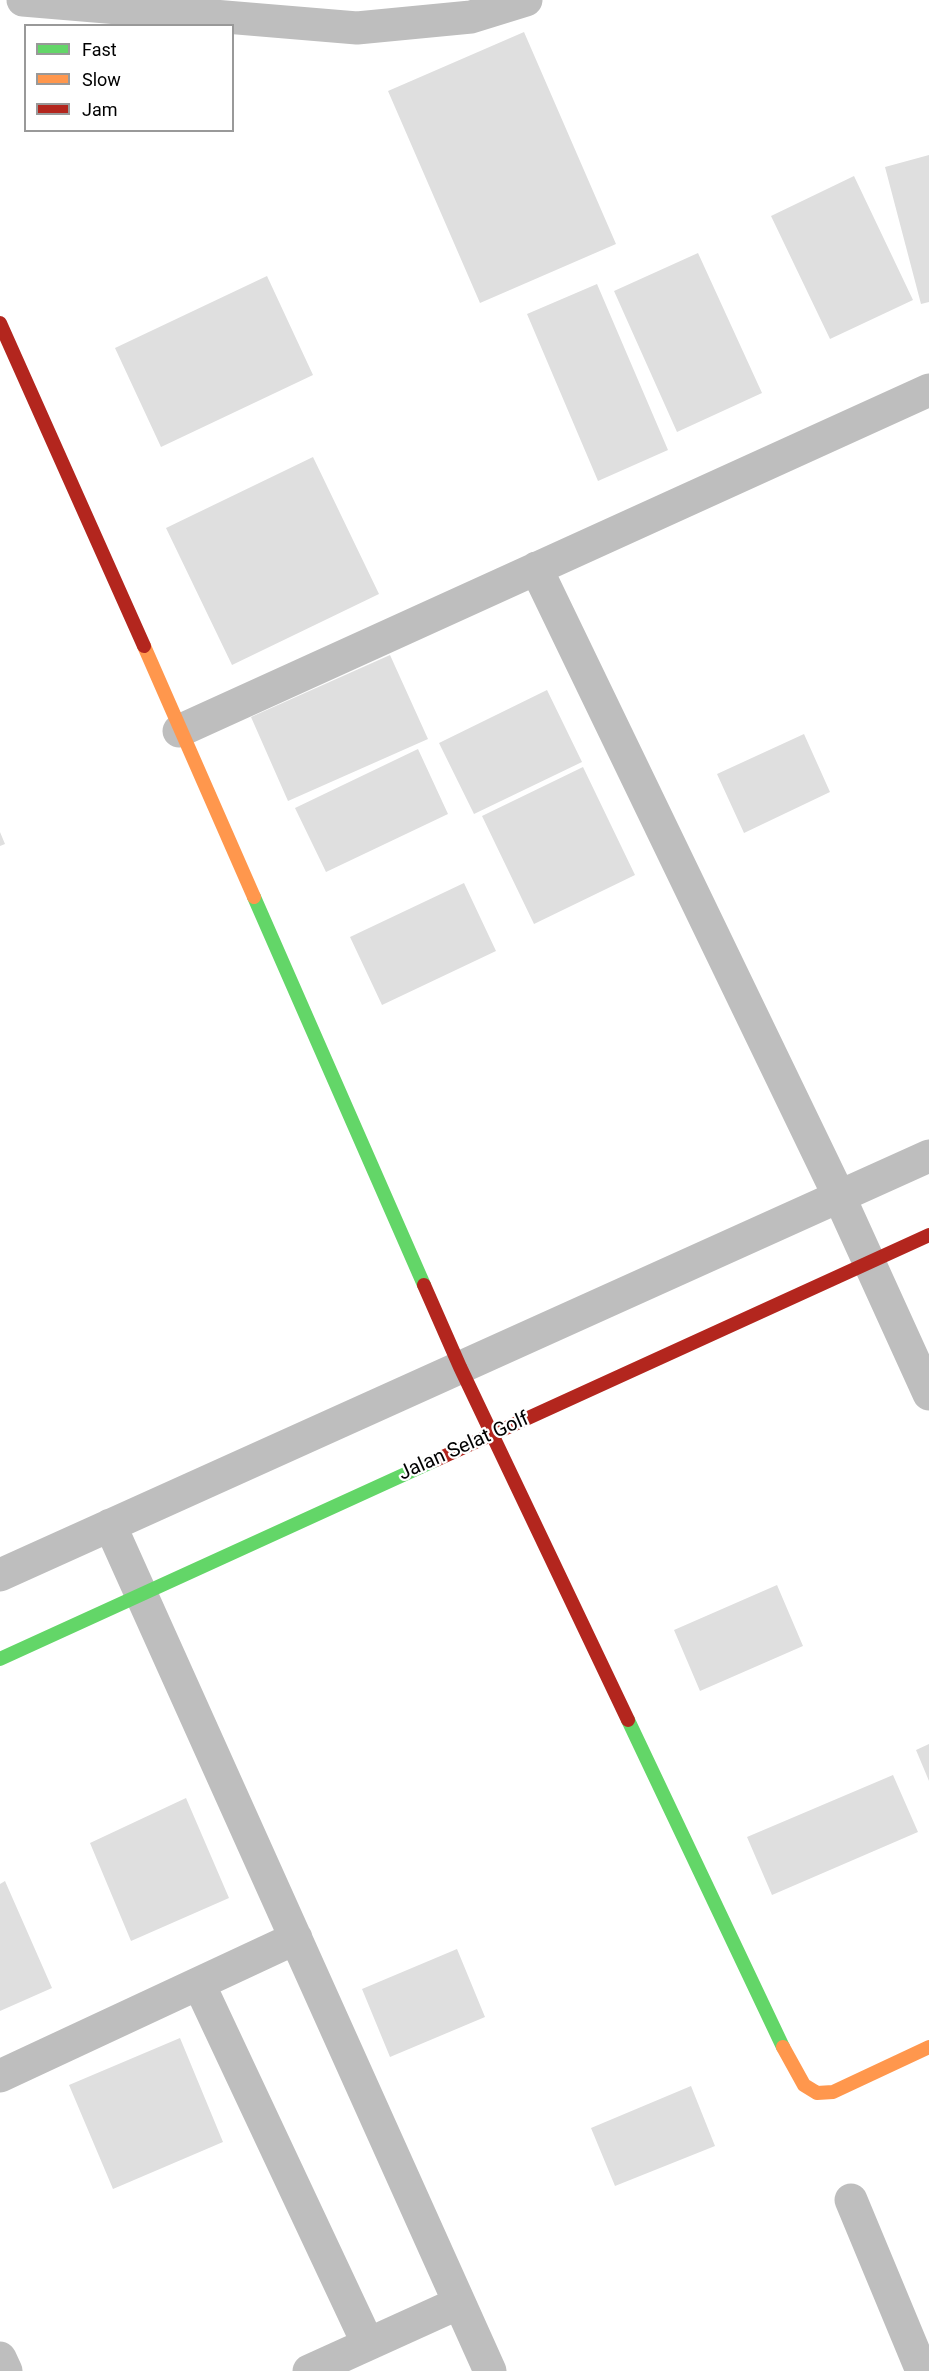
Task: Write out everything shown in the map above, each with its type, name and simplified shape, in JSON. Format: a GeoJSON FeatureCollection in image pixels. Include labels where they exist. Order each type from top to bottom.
{"type":"FeatureCollection","features":[{"type":"Feature","properties":{"kind":"street"},"geometry":{"type":"LineString","coordinates":[[23,0],[357,28],[471,17],[526,0]]}},
{"type":"Feature","properties":{"kind":"street"},"geometry":{"type":"LineString","coordinates":[[0,323],[89,520],[460,1367],[787,2055],[804,2085],[817,2092],[833,2092],[929,2047]]}},
{"type":"Feature","properties":{"kind":"street"},"geometry":{"type":"LineString","coordinates":[[180,731],[929,390]]}},
{"type":"Feature","properties":{"kind":"street"},"geometry":{"type":"LineString","coordinates":[[536,568],[838,1196],[929,1394]]}},
{"type":"Feature","properties":{"kind":"street"},"geometry":{"type":"LineString","coordinates":[[0,1575],[929,1156]]}},
{"type":"Feature","properties":{"kind":"street","name":"Jalan Selat Golf"},"geometry":{"type":"LineString","coordinates":[[0,1659],[929,1235]]}},
{"type":"Feature","properties":{"kind":"street"},"geometry":{"type":"LineString","coordinates":[[110,1525],[490,2371]]}},
{"type":"Feature","properties":{"kind":"street"},"geometry":{"type":"LineString","coordinates":[[0,2076],[296,1938]]}},
{"type":"Feature","properties":{"kind":"street"},"geometry":{"type":"LineString","coordinates":[[199,1984],[368,2344]]}},
{"type":"Feature","properties":{"kind":"street"},"geometry":{"type":"LineString","coordinates":[[851,2200],[922,2371]]}},
{"type":"Feature","properties":{"kind":"street"},"geometry":{"type":"LineString","coordinates":[[309,2371],[459,2303]]}},
{"type":"Feature","properties":{"kind":"street"},"geometry":{"type":"LineString","coordinates":[[0,2358],[6,2371]]}},
{"type":"Feature","properties":{"kind":"building"},"geometry":{"type":"Polygon","coordinates":[[[524,32],[616,244],[480,303],[388,91],[524,32]]]}},
{"type":"Feature","properties":{"kind":"building"},"geometry":{"type":"Polygon","coordinates":[[[929,155],[929,302],[921,304],[885,167],[929,155]]]}},
{"type":"Feature","properties":{"kind":"building"},"geometry":{"type":"Polygon","coordinates":[[[854,176],[913,300],[830,339],[771,216],[854,176]]]}},
{"type":"Feature","properties":{"kind":"building"},"geometry":{"type":"Polygon","coordinates":[[[698,253],[762,393],[677,432],[614,291],[698,253]]]}},
{"type":"Feature","properties":{"kind":"building"},"geometry":{"type":"Polygon","coordinates":[[[267,276],[313,375],[161,447],[115,348],[267,276]]]}},
{"type":"Feature","properties":{"kind":"building"},"geometry":{"type":"Polygon","coordinates":[[[597,284],[668,450],[598,481],[527,314],[597,284]]]}},
{"type":"Feature","properties":{"kind":"building"},"geometry":{"type":"Polygon","coordinates":[[[313,457],[379,594],[232,665],[166,528],[313,457]]]}},
{"type":"Feature","properties":{"kind":"building"},"geometry":{"type":"Polygon","coordinates":[[[390,655],[428,739],[288,801],[251,717],[390,655]]]}},
{"type":"Feature","properties":{"kind":"building"},"geometry":{"type":"Polygon","coordinates":[[[547,690],[582,762],[474,814],[439,743],[547,690]]]}},
{"type":"Feature","properties":{"kind":"building"},"geometry":{"type":"Polygon","coordinates":[[[804,734],[830,792],[744,833],[717,774],[804,734]]]}},
{"type":"Feature","properties":{"kind":"building"},"geometry":{"type":"Polygon","coordinates":[[[418,749],[448,814],[326,872],[295,808],[418,749]]]}},
{"type":"Feature","properties":{"kind":"building"},"geometry":{"type":"Polygon","coordinates":[[[583,767],[635,875],[534,924],[482,816],[583,767]]]}},
{"type":"Feature","properties":{"kind":"building"},"geometry":{"type":"Polygon","coordinates":[[[0,832],[5,844],[0,846],[0,832]]]}},
{"type":"Feature","properties":{"kind":"building"},"geometry":{"type":"Polygon","coordinates":[[[464,883],[496,951],[382,1005],[350,937],[464,883]]]}},
{"type":"Feature","properties":{"kind":"building"},"geometry":{"type":"Polygon","coordinates":[[[777,1585],[803,1646],[700,1691],[674,1630],[777,1585]]]}},
{"type":"Feature","properties":{"kind":"building"},"geometry":{"type":"Polygon","coordinates":[[[929,1744],[929,1781],[916,1750],[929,1744]]]}},
{"type":"Feature","properties":{"kind":"building"},"geometry":{"type":"Polygon","coordinates":[[[893,1775],[918,1832],[772,1895],[747,1837],[893,1775]]]}},
{"type":"Feature","properties":{"kind":"building"},"geometry":{"type":"Polygon","coordinates":[[[186,1798],[229,1898],[131,1941],[90,1843],[186,1798]]]}},
{"type":"Feature","properties":{"kind":"building"},"geometry":{"type":"Polygon","coordinates":[[[5,1881],[52,1988],[0,2011],[0,1884],[5,1881]]]}},
{"type":"Feature","properties":{"kind":"building"},"geometry":{"type":"Polygon","coordinates":[[[457,1949],[485,2017],[390,2057],[362,1989],[457,1949]]]}},
{"type":"Feature","properties":{"kind":"building"},"geometry":{"type":"Polygon","coordinates":[[[180,2038],[223,2142],[113,2189],[69,2085],[180,2038]]]}},
{"type":"Feature","properties":{"kind":"building"},"geometry":{"type":"Polygon","coordinates":[[[691,2086],[715,2146],[615,2186],[591,2128],[691,2086]]]}},
{"type":"Feature","properties":{"kind":"traffic: fast"},"geometry":{"type":"LineString","coordinates":[[254,897],[424,1285]]}},
{"type":"Feature","properties":{"kind":"traffic: fast"},"geometry":{"type":"LineString","coordinates":[[0,1659],[436,1460]]}},
{"type":"Feature","properties":{"kind":"traffic: fast"},"geometry":{"type":"LineString","coordinates":[[628,1720],[783,2047]]}},
{"type":"Feature","properties":{"kind":"traffic: slow"},"geometry":{"type":"LineString","coordinates":[[144,646],[254,897]]}},
{"type":"Feature","properties":{"kind":"traffic: slow"},"geometry":{"type":"LineString","coordinates":[[783,2047],[804,2085],[817,2093],[833,2092],[929,2047]]}},
{"type":"Feature","properties":{"kind":"traffic: jam"},"geometry":{"type":"LineString","coordinates":[[0,323],[144,646]]}},
{"type":"Feature","properties":{"kind":"traffic: jam"},"geometry":{"type":"LineString","coordinates":[[436,1460],[929,1235]]}},
{"type":"Feature","properties":{"kind":"traffic: jam"},"geometry":{"type":"LineString","coordinates":[[424,1285],[460,1367],[628,1720]]}}]}
